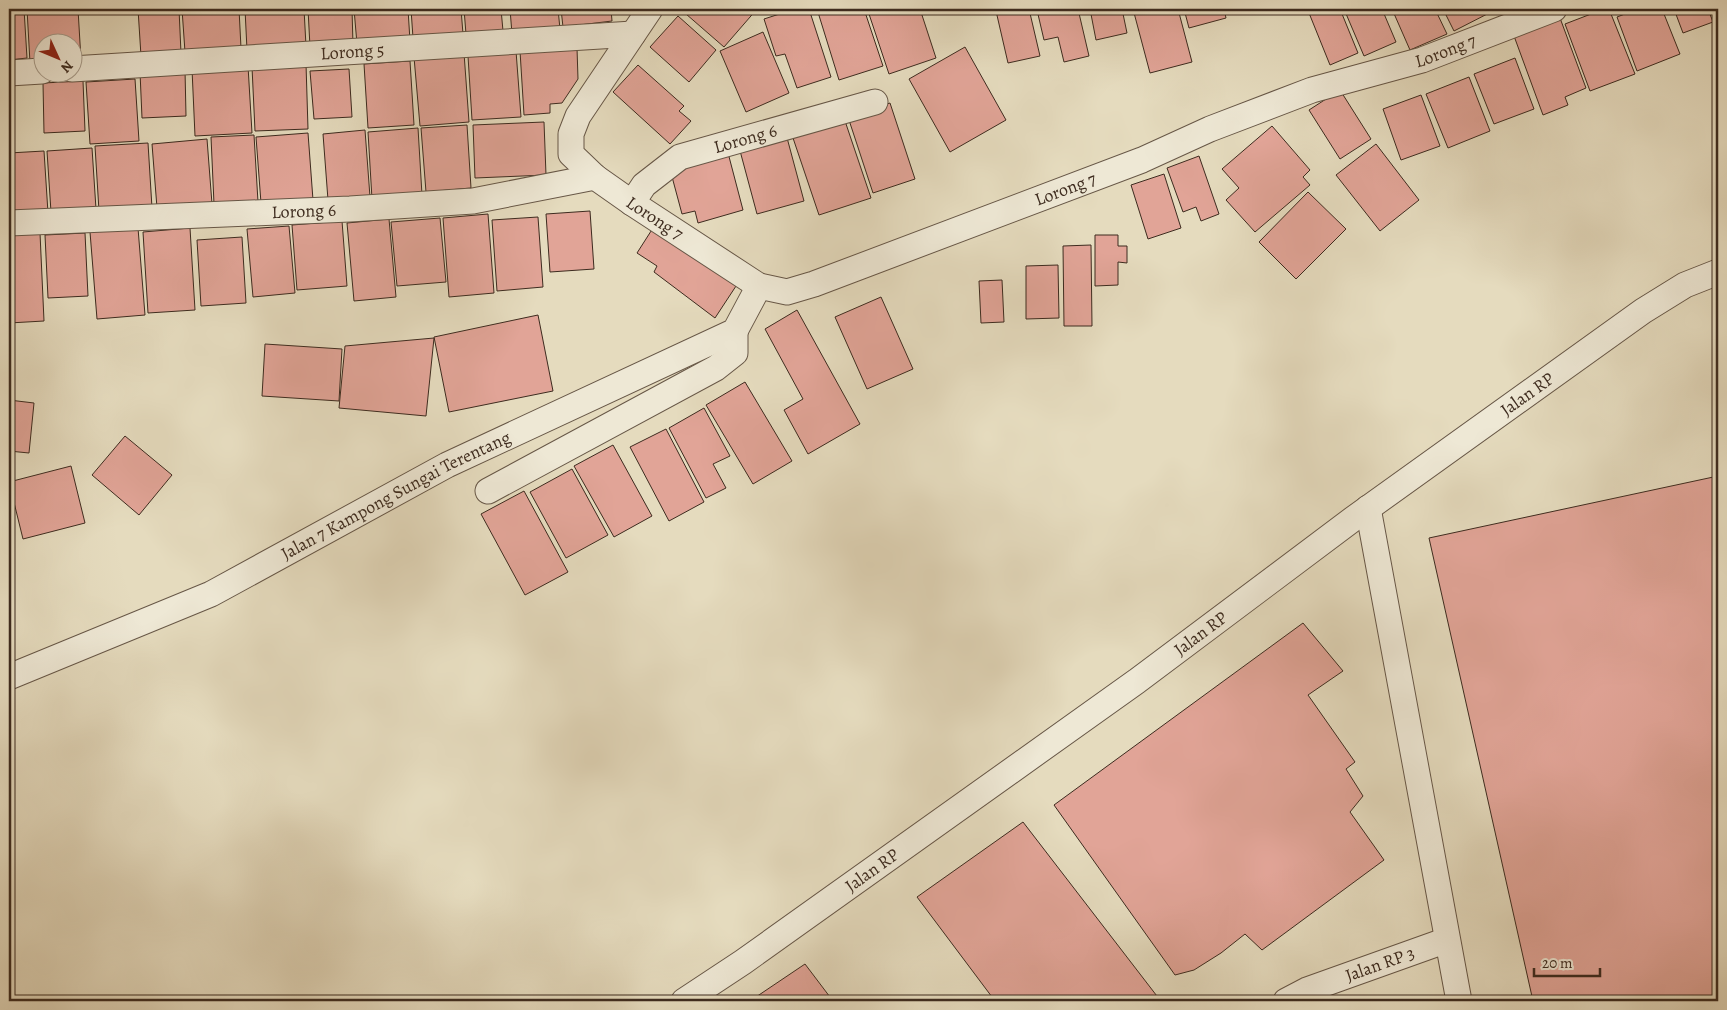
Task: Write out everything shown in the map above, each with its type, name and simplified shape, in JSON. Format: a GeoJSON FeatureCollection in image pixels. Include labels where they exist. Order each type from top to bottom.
{"type":"FeatureCollection","features":[{"type":"Feature","properties":{"kind":"street","name":"Lorong 7"},"geometry":{"type":"LineString","coordinates":[[650,9],[578,116],[570,134],[571,154],[595,177],[632,203],[759,286],[787,292],[814,284],[1142,160],[1210,130],[1312,90],[1422,60],[1554,9]]}},
{"type":"Feature","properties":{"kind":"street","name":"Lorong 5"},"geometry":{"type":"LineString","coordinates":[[82,68],[633,34]]}},
{"type":"Feature","properties":{"kind":"street"},"geometry":{"type":"LineString","coordinates":[[9,73],[32,72]]}},
{"type":"Feature","properties":{"kind":"street","name":"Lorong 6"},"geometry":{"type":"LineString","coordinates":[[632,203],[644,185],[680,157],[875,102]]}},
{"type":"Feature","properties":{"kind":"street","name":"Lorong 6"},"geometry":{"type":"LineString","coordinates":[[9,222],[350,209],[473,201],[595,177]]}},
{"type":"Feature","properties":{"kind":"street","name":"Jalan RP"},"geometry":{"type":"LineString","coordinates":[[684,1001],[743,962],[1137,681],[1368,508],[1643,311],[1685,285],[1718,272]]}},
{"type":"Feature","properties":{"kind":"street"},"geometry":{"type":"LineString","coordinates":[[488,491],[716,368],[735,353],[735,331],[759,286]]}},
{"type":"Feature","properties":{"kind":"street","name":"Jalan 7 Kampong Sungai Terentang"},"geometry":{"type":"LineString","coordinates":[[9,676],[211,594],[447,465],[735,331]]}},
{"type":"Feature","properties":{"kind":"street"},"geometry":{"type":"LineString","coordinates":[[1368,508],[1459,1001]]}},
{"type":"Feature","properties":{"kind":"street","name":"Jalan RP 3"},"geometry":{"type":"LineString","coordinates":[[1286,1001],[1307,990],[1447,940]]}},
{"type":"Feature","properties":{"kind":"building"},"geometry":{"type":"Polygon","coordinates":[[[9,9],[24,9],[27,58],[9,60],[9,9]]]}},
{"type":"Feature","properties":{"kind":"building"},"geometry":{"type":"Polygon","coordinates":[[[27,9],[78,9],[79,32],[32,32],[32,63],[30,63],[27,9]]]}},
{"type":"Feature","properties":{"kind":"building"},"geometry":{"type":"Polygon","coordinates":[[[138,9],[179,9],[181,53],[141,56],[138,9]]]}},
{"type":"Feature","properties":{"kind":"building"},"geometry":{"type":"Polygon","coordinates":[[[182,9],[239,9],[241,48],[185,52],[182,9]]]}},
{"type":"Feature","properties":{"kind":"building"},"geometry":{"type":"Polygon","coordinates":[[[245,9],[304,9],[306,46],[247,50],[245,9]]]}},
{"type":"Feature","properties":{"kind":"building"},"geometry":{"type":"Polygon","coordinates":[[[308,9],[352,9],[353,45],[310,47],[308,9]]]}},
{"type":"Feature","properties":{"kind":"building"},"geometry":{"type":"Polygon","coordinates":[[[354,9],[408,9],[410,41],[357,44],[354,9]]]}},
{"type":"Feature","properties":{"kind":"building"},"geometry":{"type":"Polygon","coordinates":[[[411,9],[461,9],[463,34],[413,38],[411,9]]]}},
{"type":"Feature","properties":{"kind":"building"},"geometry":{"type":"Polygon","coordinates":[[[464,9],[501,9],[503,31],[466,34],[464,9]]]}},
{"type":"Feature","properties":{"kind":"building"},"geometry":{"type":"Polygon","coordinates":[[[510,9],[558,9],[560,29],[512,34],[510,9]]]}},
{"type":"Feature","properties":{"kind":"building"},"geometry":{"type":"Polygon","coordinates":[[[561,9],[611,9],[612,21],[563,27],[561,9]]]}},
{"type":"Feature","properties":{"kind":"building"},"geometry":{"type":"Polygon","coordinates":[[[690,9],[757,9],[724,47],[686,14],[690,9]]]}},
{"type":"Feature","properties":{"kind":"building"},"geometry":{"type":"Polygon","coordinates":[[[795,9],[809,9],[831,77],[797,88],[785,54],[776,56],[764,19],[795,9]]]}},
{"type":"Feature","properties":{"kind":"building"},"geometry":{"type":"Polygon","coordinates":[[[817,9],[864,9],[883,66],[839,80],[817,9]]]}},
{"type":"Feature","properties":{"kind":"building"},"geometry":{"type":"Polygon","coordinates":[[[875,9],[920,9],[936,58],[889,74],[868,11],[875,9]]]}},
{"type":"Feature","properties":{"kind":"building"},"geometry":{"type":"Polygon","coordinates":[[[1029,9],[1040,56],[1008,63],[996,11],[1029,9]]]}},
{"type":"Feature","properties":{"kind":"building"},"geometry":{"type":"Polygon","coordinates":[[[1078,9],[1089,56],[1064,62],[1058,37],[1044,40],[1037,10],[1078,9]]]}},
{"type":"Feature","properties":{"kind":"building"},"geometry":{"type":"Polygon","coordinates":[[[1090,9],[1122,9],[1127,33],[1096,40],[1090,9]]]}},
{"type":"Feature","properties":{"kind":"building"},"geometry":{"type":"Polygon","coordinates":[[[1133,9],[1178,9],[1192,62],[1150,73],[1133,9]]]}},
{"type":"Feature","properties":{"kind":"building"},"geometry":{"type":"Polygon","coordinates":[[[1184,9],[1224,9],[1226,18],[1189,28],[1184,9]]]}},
{"type":"Feature","properties":{"kind":"building"},"geometry":{"type":"Polygon","coordinates":[[[1319,9],[1340,9],[1358,53],[1330,65],[1309,13],[1319,9]]]}},
{"type":"Feature","properties":{"kind":"building"},"geometry":{"type":"Polygon","coordinates":[[[1344,9],[1382,9],[1396,42],[1364,56],[1344,9]]]}},
{"type":"Feature","properties":{"kind":"building"},"geometry":{"type":"Polygon","coordinates":[[[1392,9],[1435,9],[1447,34],[1410,50],[1392,9]]]}},
{"type":"Feature","properties":{"kind":"building"},"geometry":{"type":"Polygon","coordinates":[[[1443,9],[1494,9],[1495,10],[1454,31],[1443,9]]]}},
{"type":"Feature","properties":{"kind":"building"},"geometry":{"type":"Polygon","coordinates":[[[1604,9],[1609,9],[1635,74],[1590,91],[1565,24],[1604,9]]]}},
{"type":"Feature","properties":{"kind":"building"},"geometry":{"type":"Polygon","coordinates":[[[1638,9],[1662,9],[1680,54],[1637,71],[1617,17],[1638,9]]]}},
{"type":"Feature","properties":{"kind":"building"},"geometry":{"type":"Polygon","coordinates":[[[1674,9],[1708,9],[1713,22],[1683,33],[1674,9]]]}},
{"type":"Feature","properties":{"kind":"building"},"geometry":{"type":"Polygon","coordinates":[[[678,16],[716,50],[689,82],[650,47],[678,16]]]}},
{"type":"Feature","properties":{"kind":"building"},"geometry":{"type":"Polygon","coordinates":[[[1560,18],[1586,88],[1565,97],[1568,105],[1543,115],[1514,36],[1560,18]]]}},
{"type":"Feature","properties":{"kind":"building"},"geometry":{"type":"Polygon","coordinates":[[[763,32],[789,93],[746,112],[720,51],[763,32]]]}},
{"type":"Feature","properties":{"kind":"building"},"geometry":{"type":"Polygon","coordinates":[[[965,47],[1006,120],[950,152],[909,79],[965,47]]]}},
{"type":"Feature","properties":{"kind":"building"},"geometry":{"type":"Polygon","coordinates":[[[577,48],[578,79],[562,103],[550,104],[550,113],[524,115],[520,51],[577,48]]]}},
{"type":"Feature","properties":{"kind":"building"},"geometry":{"type":"Polygon","coordinates":[[[516,51],[521,117],[472,120],[468,56],[516,51]]]}},
{"type":"Feature","properties":{"kind":"building"},"geometry":{"type":"Polygon","coordinates":[[[464,53],[469,122],[420,126],[414,57],[464,53]]]}},
{"type":"Feature","properties":{"kind":"building"},"geometry":{"type":"Polygon","coordinates":[[[1515,58],[1534,109],[1494,124],[1474,74],[1515,58]]]}},
{"type":"Feature","properties":{"kind":"building"},"geometry":{"type":"Polygon","coordinates":[[[410,61],[414,125],[368,128],[364,64],[410,61]]]}},
{"type":"Feature","properties":{"kind":"building"},"geometry":{"type":"Polygon","coordinates":[[[306,64],[308,129],[255,131],[252,67],[306,64]]]}},
{"type":"Feature","properties":{"kind":"building"},"geometry":{"type":"Polygon","coordinates":[[[638,65],[684,106],[679,111],[691,121],[670,144],[613,92],[638,65]]]}},
{"type":"Feature","properties":{"kind":"building"},"geometry":{"type":"Polygon","coordinates":[[[248,66],[252,133],[195,136],[192,69],[248,66]]]}},
{"type":"Feature","properties":{"kind":"building"},"geometry":{"type":"Polygon","coordinates":[[[349,69],[352,117],[314,119],[310,71],[349,69]]]}},
{"type":"Feature","properties":{"kind":"building"},"geometry":{"type":"Polygon","coordinates":[[[185,70],[186,116],[142,118],[140,72],[185,70]]]}},
{"type":"Feature","properties":{"kind":"building"},"geometry":{"type":"Polygon","coordinates":[[[1469,77],[1490,131],[1448,148],[1426,94],[1469,77]]]}},
{"type":"Feature","properties":{"kind":"building"},"geometry":{"type":"Polygon","coordinates":[[[135,79],[139,141],[90,144],[86,82],[135,79]]]}},
{"type":"Feature","properties":{"kind":"building"},"geometry":{"type":"Polygon","coordinates":[[[82,81],[85,131],[44,133],[43,83],[82,81]]]}},
{"type":"Feature","properties":{"kind":"building"},"geometry":{"type":"Polygon","coordinates":[[[1340,90],[1371,139],[1340,159],[1309,110],[1340,90]]]}},
{"type":"Feature","properties":{"kind":"building"},"geometry":{"type":"Polygon","coordinates":[[[1421,95],[1440,146],[1401,160],[1383,109],[1421,95]]]}},
{"type":"Feature","properties":{"kind":"building"},"geometry":{"type":"Polygon","coordinates":[[[890,103],[915,179],[873,193],[848,117],[890,103]]]}},
{"type":"Feature","properties":{"kind":"building"},"geometry":{"type":"Polygon","coordinates":[[[844,118],[871,198],[819,215],[792,135],[844,118]]]}},
{"type":"Feature","properties":{"kind":"building"},"geometry":{"type":"Polygon","coordinates":[[[544,122],[546,175],[475,178],[473,125],[544,122]]]}},
{"type":"Feature","properties":{"kind":"building"},"geometry":{"type":"Polygon","coordinates":[[[467,125],[471,188],[426,192],[421,128],[467,125]]]}},
{"type":"Feature","properties":{"kind":"building"},"geometry":{"type":"Polygon","coordinates":[[[1272,126],[1310,170],[1303,177],[1310,185],[1255,232],[1226,200],[1239,188],[1222,169],[1272,126]]]}},
{"type":"Feature","properties":{"kind":"building"},"geometry":{"type":"Polygon","coordinates":[[[418,128],[422,195],[372,199],[368,132],[418,128]]]}},
{"type":"Feature","properties":{"kind":"building"},"geometry":{"type":"Polygon","coordinates":[[[365,130],[370,197],[328,200],[323,134],[365,130]]]}},
{"type":"Feature","properties":{"kind":"building"},"geometry":{"type":"Polygon","coordinates":[[[308,133],[313,200],[261,203],[256,137],[308,133]]]}},
{"type":"Feature","properties":{"kind":"building"},"geometry":{"type":"Polygon","coordinates":[[[786,134],[804,201],[757,214],[739,147],[786,134]]]}},
{"type":"Feature","properties":{"kind":"building"},"geometry":{"type":"Polygon","coordinates":[[[254,135],[258,202],[214,204],[211,137],[254,135]]]}},
{"type":"Feature","properties":{"kind":"building"},"geometry":{"type":"Polygon","coordinates":[[[207,139],[212,204],[157,208],[152,144],[207,139]]]}},
{"type":"Feature","properties":{"kind":"building"},"geometry":{"type":"Polygon","coordinates":[[[148,143],[152,208],[99,211],[95,146],[148,143]]]}},
{"type":"Feature","properties":{"kind":"building"},"geometry":{"type":"Polygon","coordinates":[[[1376,144],[1419,200],[1380,231],[1336,175],[1376,144]]]}},
{"type":"Feature","properties":{"kind":"building"},"geometry":{"type":"Polygon","coordinates":[[[92,148],[96,209],[51,212],[47,151],[92,148]]]}},
{"type":"Feature","properties":{"kind":"building"},"geometry":{"type":"Polygon","coordinates":[[[727,149],[743,210],[698,223],[695,211],[682,214],[671,173],[727,149]]]}},
{"type":"Feature","properties":{"kind":"building"},"geometry":{"type":"Polygon","coordinates":[[[44,151],[48,213],[9,215],[9,153],[44,151]]]}},
{"type":"Feature","properties":{"kind":"building"},"geometry":{"type":"Polygon","coordinates":[[[1199,156],[1219,214],[1201,221],[1196,207],[1183,212],[1167,168],[1199,156]]]}},
{"type":"Feature","properties":{"kind":"building"},"geometry":{"type":"Polygon","coordinates":[[[1164,174],[1181,228],[1148,239],[1131,185],[1164,174]]]}},
{"type":"Feature","properties":{"kind":"building"},"geometry":{"type":"Polygon","coordinates":[[[1308,192],[1346,229],[1296,279],[1259,242],[1308,192]]]}},
{"type":"Feature","properties":{"kind":"building"},"geometry":{"type":"Polygon","coordinates":[[[590,211],[594,269],[550,272],[546,214],[590,211]]]}},
{"type":"Feature","properties":{"kind":"building"},"geometry":{"type":"Polygon","coordinates":[[[488,214],[494,293],[449,297],[443,218],[488,214]]]}},
{"type":"Feature","properties":{"kind":"building"},"geometry":{"type":"Polygon","coordinates":[[[538,217],[543,287],[497,291],[492,220],[538,217]]]}},
{"type":"Feature","properties":{"kind":"building"},"geometry":{"type":"Polygon","coordinates":[[[440,218],[446,282],[397,286],[391,222],[440,218]]]}},
{"type":"Feature","properties":{"kind":"building"},"geometry":{"type":"Polygon","coordinates":[[[389,219],[396,297],[354,301],[347,223],[389,219]]]}},
{"type":"Feature","properties":{"kind":"building"},"geometry":{"type":"Polygon","coordinates":[[[342,221],[347,286],[297,290],[292,225],[342,221]]]}},
{"type":"Feature","properties":{"kind":"building"},"geometry":{"type":"Polygon","coordinates":[[[289,226],[295,293],[253,297],[247,229],[289,226]]]}},
{"type":"Feature","properties":{"kind":"building"},"geometry":{"type":"Polygon","coordinates":[[[138,228],[145,315],[97,319],[90,232],[138,228]]]}},
{"type":"Feature","properties":{"kind":"building"},"geometry":{"type":"Polygon","coordinates":[[[190,228],[195,310],[148,313],[143,232],[190,228]]]}},
{"type":"Feature","properties":{"kind":"building"},"geometry":{"type":"Polygon","coordinates":[[[653,228],[738,283],[715,318],[654,272],[657,266],[637,253],[653,228]]]}},
{"type":"Feature","properties":{"kind":"building"},"geometry":{"type":"Polygon","coordinates":[[[40,233],[44,321],[9,323],[9,235],[40,233]]]}},
{"type":"Feature","properties":{"kind":"building"},"geometry":{"type":"Polygon","coordinates":[[[85,233],[88,296],[48,298],[45,235],[85,233]]]}},
{"type":"Feature","properties":{"kind":"building"},"geometry":{"type":"Polygon","coordinates":[[[1095,235],[1118,235],[1118,246],[1127,246],[1127,263],[1118,262],[1118,285],[1095,286],[1095,235]]]}},
{"type":"Feature","properties":{"kind":"building"},"geometry":{"type":"Polygon","coordinates":[[[242,237],[246,303],[201,306],[197,240],[242,237]]]}},
{"type":"Feature","properties":{"kind":"building"},"geometry":{"type":"Polygon","coordinates":[[[1091,245],[1092,326],[1064,326],[1063,246],[1091,245]]]}},
{"type":"Feature","properties":{"kind":"building"},"geometry":{"type":"Polygon","coordinates":[[[1058,265],[1059,318],[1026,319],[1026,266],[1058,265]]]}},
{"type":"Feature","properties":{"kind":"building"},"geometry":{"type":"Polygon","coordinates":[[[1002,280],[1004,322],[981,323],[979,281],[1002,280]]]}},
{"type":"Feature","properties":{"kind":"building"},"geometry":{"type":"Polygon","coordinates":[[[881,297],[913,369],[867,389],[835,317],[881,297]]]}},
{"type":"Feature","properties":{"kind":"building"},"geometry":{"type":"Polygon","coordinates":[[[797,310],[860,424],[808,454],[784,410],[803,399],[765,329],[797,310]]]}},
{"type":"Feature","properties":{"kind":"building"},"geometry":{"type":"Polygon","coordinates":[[[538,315],[553,391],[449,412],[434,337],[538,315]]]}},
{"type":"Feature","properties":{"kind":"building"},"geometry":{"type":"Polygon","coordinates":[[[434,338],[426,416],[339,408],[345,346],[434,338]]]}},
{"type":"Feature","properties":{"kind":"building"},"geometry":{"type":"Polygon","coordinates":[[[265,344],[342,349],[339,401],[262,396],[265,344]]]}},
{"type":"Feature","properties":{"kind":"building"},"geometry":{"type":"Polygon","coordinates":[[[745,382],[792,461],[753,484],[706,405],[745,382]]]}},
{"type":"Feature","properties":{"kind":"building"},"geometry":{"type":"Polygon","coordinates":[[[9,400],[34,403],[29,453],[9,451],[9,400]]]}},
{"type":"Feature","properties":{"kind":"building"},"geometry":{"type":"Polygon","coordinates":[[[704,408],[730,456],[713,464],[726,488],[706,498],[669,428],[704,408]]]}},
{"type":"Feature","properties":{"kind":"building"},"geometry":{"type":"Polygon","coordinates":[[[666,429],[704,502],[669,521],[630,447],[666,429]]]}},
{"type":"Feature","properties":{"kind":"building"},"geometry":{"type":"Polygon","coordinates":[[[125,436],[172,475],[139,515],[92,475],[125,436]]]}},
{"type":"Feature","properties":{"kind":"building"},"geometry":{"type":"Polygon","coordinates":[[[613,445],[652,516],[614,537],[574,466],[613,445]]]}},
{"type":"Feature","properties":{"kind":"building"},"geometry":{"type":"Polygon","coordinates":[[[71,466],[85,523],[23,539],[9,482],[71,466]]]}},
{"type":"Feature","properties":{"kind":"building"},"geometry":{"type":"Polygon","coordinates":[[[572,469],[608,535],[566,558],[530,492],[572,469]]]}},
{"type":"Feature","properties":{"kind":"building"},"geometry":{"type":"Polygon","coordinates":[[[1718,476],[1718,1001],[1533,1001],[1429,538],[1718,476]]]}},
{"type":"Feature","properties":{"kind":"building"},"geometry":{"type":"Polygon","coordinates":[[[524,491],[568,572],[525,595],[481,514],[524,491]]]}},
{"type":"Feature","properties":{"kind":"building"},"geometry":{"type":"Polygon","coordinates":[[[1303,623],[1343,671],[1308,695],[1355,762],[1346,769],[1363,796],[1350,812],[1384,860],[1262,950],[1245,934],[1221,953],[1194,970],[1175,975],[1054,805],[1303,623]]]}},
{"type":"Feature","properties":{"kind":"building"},"geometry":{"type":"Polygon","coordinates":[[[1023,822],[1160,1000],[995,1001],[917,897],[1023,822]]]}},
{"type":"Feature","properties":{"kind":"building"},"geometry":{"type":"Polygon","coordinates":[[[805,964],[833,1001],[750,1001],[805,964]]]}}]}
